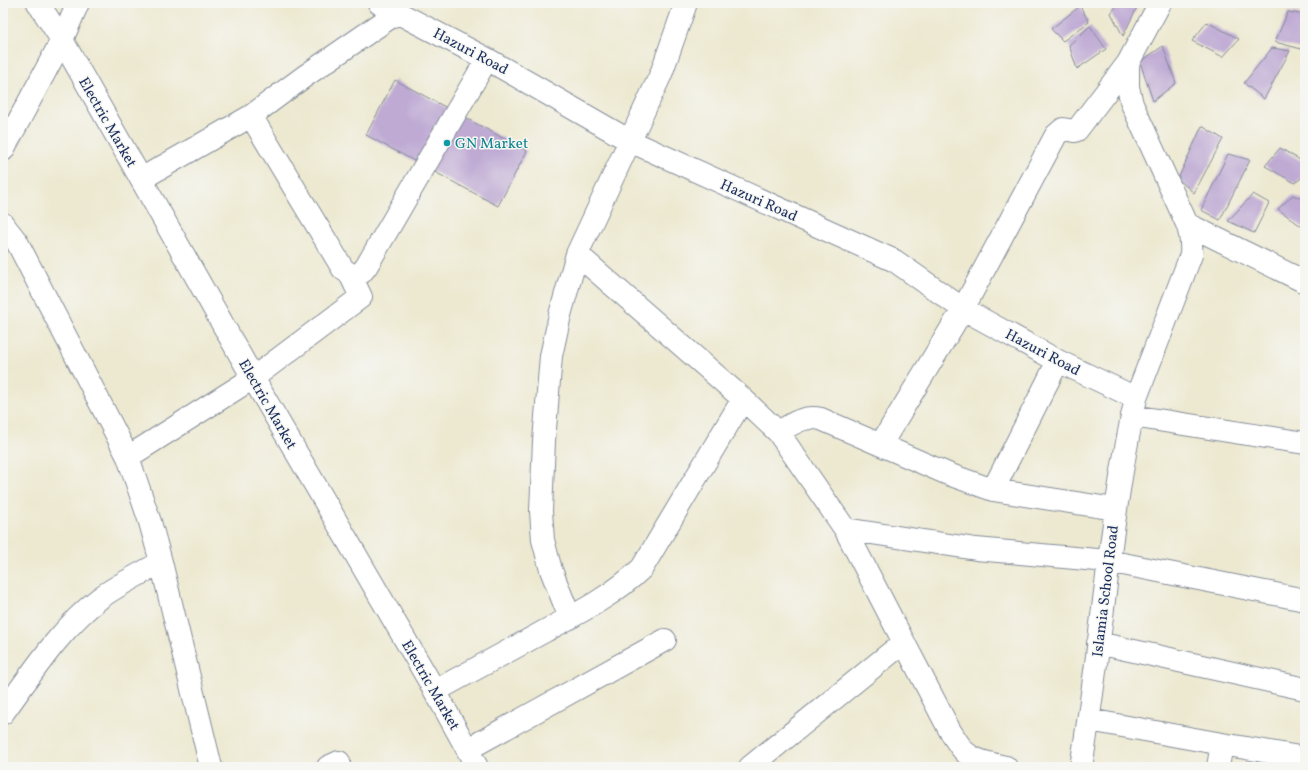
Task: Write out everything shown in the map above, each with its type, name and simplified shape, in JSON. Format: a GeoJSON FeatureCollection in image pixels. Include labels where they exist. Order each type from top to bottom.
{"type":"FeatureCollection","features":[{"type":"Feature","properties":{"kind":"street","name":"Electric Market"},"geometry":{"type":"LineString","coordinates":[[38,3],[62,40],[253,378],[435,691],[472,758]]}},
{"type":"Feature","properties":{"kind":"street"},"geometry":{"type":"LineString","coordinates":[[3,150],[62,40],[78,3]]}},
{"type":"Feature","properties":{"kind":"street"},"geometry":{"type":"LineString","coordinates":[[570,618],[547,557],[543,540],[541,511],[544,440],[552,356],[560,315],[577,254],[661,74],[686,3]]}},
{"type":"Feature","properties":{"kind":"street"},"geometry":{"type":"LineString","coordinates":[[881,444],[963,309],[1056,135],[1062,129],[1077,130],[1128,63],[1160,3]]}},
{"type":"Feature","properties":{"kind":"street"},"geometry":{"type":"LineString","coordinates":[[141,179],[250,116],[305,76],[388,8]]}},
{"type":"Feature","properties":{"kind":"street","name":"Hazuri Road"},"geometry":{"type":"LineString","coordinates":[[388,8],[487,59],[630,141],[895,261],[963,309],[1058,361],[1134,407],[1305,443]]}},
{"type":"Feature","properties":{"kind":"street"},"geometry":{"type":"LineString","coordinates":[[350,274],[354,276],[361,273],[366,267],[487,59]]}},
{"type":"Feature","properties":{"kind":"street","name":"Islamia School Road"},"geometry":{"type":"LineString","coordinates":[[1081,767],[1089,720],[1115,509],[1134,407],[1191,255],[1191,235],[1187,224],[1132,104],[1128,87],[1128,63]]}},
{"type":"Feature","properties":{"kind":"street"},"geometry":{"type":"LineString","coordinates":[[128,457],[253,378],[361,297],[350,274],[343,268],[250,116]]}},
{"type":"Feature","properties":{"kind":"street"},"geometry":{"type":"LineString","coordinates":[[3,224],[17,242],[128,457],[162,562],[211,767]]}},
{"type":"Feature","properties":{"kind":"street"},"geometry":{"type":"LineString","coordinates":[[1187,224],[1304,278]]}},
{"type":"Feature","properties":{"kind":"street"},"geometry":{"type":"LineString","coordinates":[[577,254],[743,399],[778,432],[845,529],[949,729],[960,746],[968,754],[979,760],[1006,767]]}},
{"type":"Feature","properties":{"kind":"street"},"geometry":{"type":"LineString","coordinates":[[993,490],[1058,361]]}},
{"type":"Feature","properties":{"kind":"street"},"geometry":{"type":"LineString","coordinates":[[435,691],[570,618],[620,588],[642,568],[743,399]]}},
{"type":"Feature","properties":{"kind":"street"},"geometry":{"type":"LineString","coordinates":[[778,432],[805,418],[812,417],[821,419],[948,474],[993,490],[1115,509]]}},
{"type":"Feature","properties":{"kind":"street"},"geometry":{"type":"LineString","coordinates":[[845,529],[976,549],[1108,561],[1305,600]]}},
{"type":"Feature","properties":{"kind":"street"},"geometry":{"type":"LineString","coordinates":[[3,713],[67,628],[106,595],[162,562]]}},
{"type":"Feature","properties":{"kind":"street"},"geometry":{"type":"LineString","coordinates":[[472,758],[666,640]]}},
{"type":"Feature","properties":{"kind":"street"},"geometry":{"type":"LineString","coordinates":[[750,767],[904,642]]}},
{"type":"Feature","properties":{"kind":"street"},"geometry":{"type":"LineString","coordinates":[[1098,643],[1305,689]]}},
{"type":"Feature","properties":{"kind":"street"},"geometry":{"type":"LineString","coordinates":[[1089,720],[1305,758]]}},
{"type":"Feature","properties":{"kind":"street"},"geometry":{"type":"LineString","coordinates":[[1218,767],[1222,744]]}},
{"type":"Feature","properties":{"kind":"building"},"geometry":{"type":"Polygon","coordinates":[[[1119,3],[1139,3],[1123,36],[1111,13],[1119,3]]]}},
{"type":"Feature","properties":{"kind":"building"},"geometry":{"type":"Polygon","coordinates":[[[1080,6],[1089,22],[1063,41],[1051,29],[1080,6]]]}},
{"type":"Feature","properties":{"kind":"building"},"geometry":{"type":"Polygon","coordinates":[[[1288,12],[1305,15],[1305,50],[1275,42],[1288,12]]]}},
{"type":"Feature","properties":{"kind":"building"},"geometry":{"type":"Polygon","coordinates":[[[1207,22],[1239,39],[1223,57],[1192,41],[1207,22]]]}},
{"type":"Feature","properties":{"kind":"building"},"geometry":{"type":"Polygon","coordinates":[[[1090,26],[1106,49],[1077,69],[1069,45],[1090,26]]]}},
{"type":"Feature","properties":{"kind":"building"},"geometry":{"type":"Polygon","coordinates":[[[1163,46],[1176,83],[1153,101],[1140,62],[1163,46]]]}},
{"type":"Feature","properties":{"kind":"building"},"geometry":{"type":"Polygon","coordinates":[[[1272,48],[1290,51],[1264,99],[1244,83],[1272,48]]]}},
{"type":"Feature","properties":{"kind":"building","name":"GN Market"},"geometry":{"type":"Polygon","coordinates":[[[395,80],[527,151],[498,206],[366,135],[395,80]]]}},
{"type":"Feature","properties":{"kind":"building"},"geometry":{"type":"Polygon","coordinates":[[[1202,126],[1223,139],[1194,193],[1178,179],[1202,126]]]}},
{"type":"Feature","properties":{"kind":"building"},"geometry":{"type":"Polygon","coordinates":[[[1280,148],[1305,163],[1305,175],[1295,183],[1265,166],[1280,148]]]}},
{"type":"Feature","properties":{"kind":"building"},"geometry":{"type":"Polygon","coordinates":[[[1228,154],[1250,160],[1220,220],[1201,210],[1228,154]]]}},
{"type":"Feature","properties":{"kind":"building"},"geometry":{"type":"Polygon","coordinates":[[[1253,194],[1269,203],[1254,233],[1228,221],[1253,194]]]}},
{"type":"Feature","properties":{"kind":"building"},"geometry":{"type":"Polygon","coordinates":[[[1293,195],[1305,201],[1305,229],[1278,209],[1293,195]]]}},
{"type":"Feature","properties":{"kind":"place","name":"GN Market"},"geometry":{"type":"Point","coordinates":[447,143]}}]}
